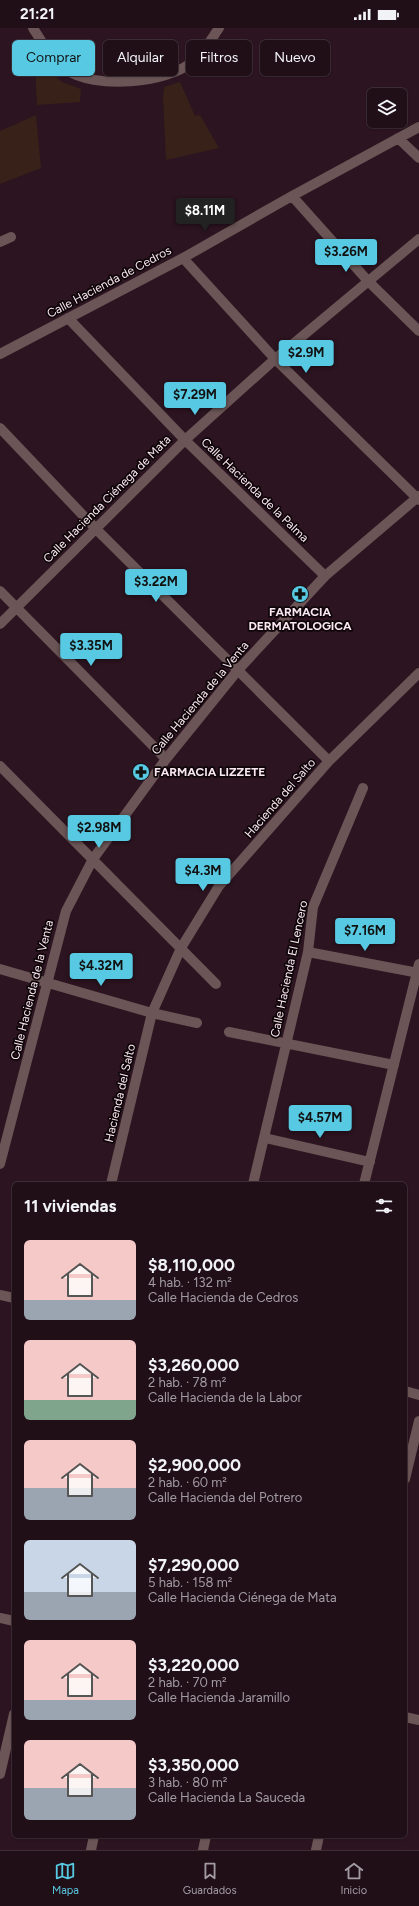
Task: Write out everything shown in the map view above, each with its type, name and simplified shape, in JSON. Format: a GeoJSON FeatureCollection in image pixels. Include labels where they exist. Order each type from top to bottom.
{"type":"FeatureCollection","features":[{"type":"Feature","properties":{"kind":"street"},"geometry":{"type":"LineString","coordinates":[[33,28],[56,61],[71,72],[96,81],[132,81],[167,75],[187,66],[199,55],[219,28]]}},
{"type":"Feature","properties":{"kind":"street","name":"Calle Hacienda de Cedros"},"geometry":{"type":"LineString","coordinates":[[0,354],[183,258],[292,196],[419,127]]}},
{"type":"Feature","properties":{"kind":"street"},"geometry":{"type":"LineString","coordinates":[[398,138],[419,158]]}},
{"type":"Feature","properties":{"kind":"street"},"geometry":{"type":"LineString","coordinates":[[292,196],[368,281],[419,331]]}},
{"type":"Feature","properties":{"kind":"street"},"geometry":{"type":"LineString","coordinates":[[0,242],[11,237]]}},
{"type":"Feature","properties":{"kind":"street","name":"Calle Hacienda Ciénega de Mata"},"geometry":{"type":"LineString","coordinates":[[0,624],[185,440],[275,359],[419,239]]}},
{"type":"Feature","properties":{"kind":"street"},"geometry":{"type":"LineString","coordinates":[[183,258],[275,359],[418,498]]}},
{"type":"Feature","properties":{"kind":"street","name":"Calle Hacienda de la Palma"},"geometry":{"type":"LineString","coordinates":[[68,318],[185,440],[325,576]]}},
{"type":"Feature","properties":{"kind":"street"},"geometry":{"type":"LineString","coordinates":[[0,428],[96,528],[329,761]]}},
{"type":"Feature","properties":{"kind":"street","name":"Calle Hacienda de la Venta"},"geometry":{"type":"LineString","coordinates":[[0,1164],[66,911],[93,859],[166,759],[238,670],[325,576],[418,498]]}},
{"type":"Feature","properties":{"kind":"street"},"geometry":{"type":"LineString","coordinates":[[0,591],[166,759]]}},
{"type":"Feature","properties":{"kind":"street","name":"Hacienda del Salto"},"geometry":{"type":"LineString","coordinates":[[112,1182],[152,1013],[181,948],[219,886],[329,761],[419,673]]}},
{"type":"Feature","properties":{"kind":"street"},"geometry":{"type":"LineString","coordinates":[[0,766],[216,984]]}},
{"type":"Feature","properties":{"kind":"street","name":"Calle Hacienda El Lencero"},"geometry":{"type":"LineString","coordinates":[[254,1182],[308,952],[313,907],[362,788]]}},
{"type":"Feature","properties":{"kind":"street"},"geometry":{"type":"LineString","coordinates":[[308,952],[418,970],[365,1182]]}},
{"type":"Feature","properties":{"kind":"street"},"geometry":{"type":"LineString","coordinates":[[0,970],[152,1013],[197,1023]]}},
{"type":"Feature","properties":{"kind":"street"},"geometry":{"type":"LineString","coordinates":[[229,1032],[394,1065]]}},
{"type":"Feature","properties":{"kind":"street"},"geometry":{"type":"LineString","coordinates":[[264,1138],[370,1162]]}},
{"type":"Feature","properties":{"kind":"street"},"geometry":{"type":"LineString","coordinates":[[0,1295],[12,1298]]}},
{"type":"Feature","properties":{"kind":"street"},"geometry":{"type":"LineString","coordinates":[[407,1392],[419,1395]]}},
{"type":"Feature","properties":{"kind":"street"},"geometry":{"type":"LineString","coordinates":[[407,1471],[419,1421]]}},
{"type":"Feature","properties":{"kind":"street"},"geometry":{"type":"LineString","coordinates":[[0,1618],[12,1621]]}},
{"type":"Feature","properties":{"kind":"street"},"geometry":{"type":"LineString","coordinates":[[407,1717],[419,1720]]}},
{"type":"Feature","properties":{"kind":"street"},"geometry":{"type":"LineString","coordinates":[[0,1774],[12,1723]]}},
{"type":"Feature","properties":{"kind":"street"},"geometry":{"type":"LineString","coordinates":[[91,1850],[94,1838]]}},
{"type":"Feature","properties":{"kind":"street"},"geometry":{"type":"LineString","coordinates":[[203,1850],[206,1838]]}},
{"type":"Feature","properties":{"kind":"street"},"geometry":{"type":"LineString","coordinates":[[316,1850],[319,1838]]}},
{"type":"Feature","properties":{"kind":"shaded area"},"geometry":{"type":"Polygon","coordinates":[[[35,76],[55,76],[62,82],[81,89],[80,102],[37,105],[35,76]]]}},
{"type":"Feature","properties":{"kind":"shaded area"},"geometry":{"type":"Polygon","coordinates":[[[180,82],[195,116],[200,115],[219,148],[166,160],[163,99],[164,87],[180,82]]]}},
{"type":"Feature","properties":{"kind":"shaded area"},"geometry":{"type":"Polygon","coordinates":[[[36,115],[41,168],[0,184],[0,131],[36,115]]]}},
{"type":"Feature","properties":{"kind":"place","name":"FARMACIA DERMATOLOGICA"},"geometry":{"type":"Point","coordinates":[300,594]}},
{"type":"Feature","properties":{"kind":"place","name":"FARMACIA LIZZETE"},"geometry":{"type":"Point","coordinates":[141,772]}}]}
